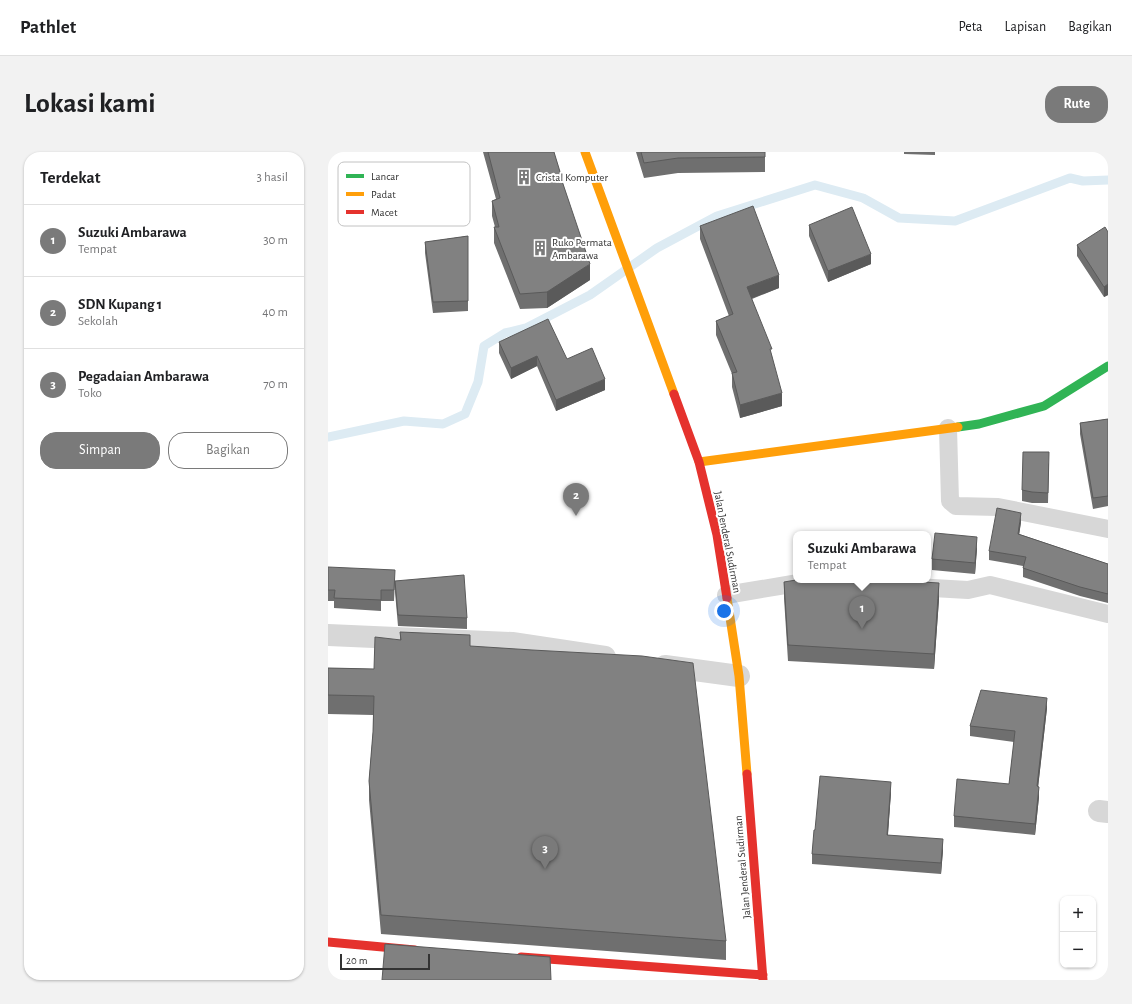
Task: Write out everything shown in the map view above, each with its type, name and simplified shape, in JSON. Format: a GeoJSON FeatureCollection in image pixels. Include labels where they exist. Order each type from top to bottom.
{"type":"FeatureCollection","features":[{"type":"Feature","properties":{"kind":"main road","name":"Jalan Jenderal Sudirman"},"geometry":{"type":"LineString","coordinates":[[585,152],[699,462],[717,535],[739,676],[763,977]]}},
{"type":"Feature","properties":{"kind":"main road"},"geometry":{"type":"LineString","coordinates":[[699,462],[979,424],[1044,406],[1108,366]]}},
{"type":"Feature","properties":{"kind":"main road"},"geometry":{"type":"LineString","coordinates":[[328,942],[425,950]]}},
{"type":"Feature","properties":{"kind":"main road"},"geometry":{"type":"LineString","coordinates":[[512,956],[763,977]]}},
{"type":"Feature","properties":{"kind":"street"},"geometry":{"type":"LineString","coordinates":[[328,635],[512,643],[621,659]]}},
{"type":"Feature","properties":{"kind":"street"},"geometry":{"type":"LineString","coordinates":[[645,663],[739,676]]}},
{"type":"Feature","properties":{"kind":"lane"},"geometry":{"type":"LineString","coordinates":[[948,428],[950,501],[956,506],[998,507],[1108,530]]}},
{"type":"Feature","properties":{"kind":"lane"},"geometry":{"type":"LineString","coordinates":[[726,595],[803,583]]}},
{"type":"Feature","properties":{"kind":"lane"},"geometry":{"type":"LineString","coordinates":[[896,585],[968,590],[990,585],[1108,614]]}},
{"type":"Feature","properties":{"kind":"building","name":"Ruko Permata Ambarawa"},"geometry":{"type":"Polygon","coordinates":[[[488,152],[554,152],[560,175],[590,264],[547,292],[520,294],[494,227],[499,227],[492,201],[500,198],[488,152]]]}},
{"type":"Feature","properties":{"kind":"building"},"geometry":{"type":"Polygon","coordinates":[[[641,152],[765,152],[765,157],[678,158],[644,163],[641,152]]]}},
{"type":"Feature","properties":{"kind":"building"},"geometry":{"type":"Polygon","coordinates":[[[753,206],[779,275],[747,287],[772,349],[770,349],[782,393],[740,405],[732,373],[737,372],[716,321],[733,314],[700,226],[753,206]]]}},
{"type":"Feature","properties":{"kind":"building"},"geometry":{"type":"Polygon","coordinates":[[[852,207],[871,254],[828,271],[809,225],[852,207]]]}},
{"type":"Feature","properties":{"kind":"building"},"geometry":{"type":"Polygon","coordinates":[[[1105,227],[1108,232],[1108,284],[1104,287],[1077,245],[1105,227]]]}},
{"type":"Feature","properties":{"kind":"building"},"geometry":{"type":"Polygon","coordinates":[[[468,236],[468,301],[433,302],[425,242],[468,236]]]}},
{"type":"Feature","properties":{"kind":"building"},"geometry":{"type":"Polygon","coordinates":[[[548,319],[567,359],[592,348],[605,379],[556,400],[537,356],[511,368],[499,342],[548,319]]]}},
{"type":"Feature","properties":{"kind":"building"},"geometry":{"type":"Polygon","coordinates":[[[1108,419],[1108,496],[1093,498],[1080,423],[1108,419]]]}},
{"type":"Feature","properties":{"kind":"building"},"geometry":{"type":"Polygon","coordinates":[[[1023,452],[1049,452],[1048,493],[1022,490],[1023,452]]]}},
{"type":"Feature","properties":{"kind":"building"},"geometry":{"type":"Polygon","coordinates":[[[997,508],[1021,513],[1018,534],[1108,564],[1108,594],[1080,587],[1023,568],[1026,557],[989,551],[997,508]]]}},
{"type":"Feature","properties":{"kind":"building"},"geometry":{"type":"Polygon","coordinates":[[[935,533],[977,537],[975,563],[932,559],[935,533]]]}},
{"type":"Feature","properties":{"kind":"building"},"geometry":{"type":"Polygon","coordinates":[[[328,567],[395,570],[394,590],[381,590],[381,600],[334,598],[335,590],[328,590],[328,567]]]}},
{"type":"Feature","properties":{"kind":"building"},"geometry":{"type":"Polygon","coordinates":[[[464,575],[467,618],[398,615],[395,581],[464,575]]]}},
{"type":"Feature","properties":{"kind":"building"},"geometry":{"type":"Polygon","coordinates":[[[793,580],[793,583],[939,583],[934,654],[788,645],[784,582],[793,580]]]}},
{"type":"Feature","properties":{"kind":"building"},"geometry":{"type":"Polygon","coordinates":[[[400,632],[470,635],[470,646],[642,656],[693,663],[726,941],[381,915],[369,781],[374,696],[328,695],[328,668],[374,669],[375,637],[401,640],[400,632]]]}},
{"type":"Feature","properties":{"kind":"building"},"geometry":{"type":"Polygon","coordinates":[[[981,690],[1047,698],[1037,786],[1039,787],[1035,824],[954,816],[957,779],[1009,784],[1015,731],[970,726],[981,690]]]}},
{"type":"Feature","properties":{"kind":"building"},"geometry":{"type":"Polygon","coordinates":[[[820,776],[891,782],[887,835],[943,839],[941,863],[812,854],[820,776]]]}},
{"type":"Feature","properties":{"kind":"building"},"geometry":{"type":"Polygon","coordinates":[[[385,944],[550,957],[551,980],[382,980],[385,944]]]}},
{"type":"Feature","properties":{"kind":"waterway"},"geometry":{"type":"LineString","coordinates":[[328,437],[404,421],[443,424],[465,414],[478,382],[484,346],[505,333],[526,328],[590,295],[657,248],[717,216],[815,185],[863,198],[899,218],[955,221],[1070,178],[1083,181],[1108,180]]}},
{"type":"Feature","properties":{"kind":"traffic: fast"},"geometry":{"type":"LineString","coordinates":[[958,427],[979,424],[1044,406],[1108,366]]}},
{"type":"Feature","properties":{"kind":"traffic: slow"},"geometry":{"type":"LineString","coordinates":[[585,152],[674,394]]}},
{"type":"Feature","properties":{"kind":"traffic: slow"},"geometry":{"type":"LineString","coordinates":[[699,462],[958,427]]}},
{"type":"Feature","properties":{"kind":"traffic: slow"},"geometry":{"type":"LineString","coordinates":[[727,598],[739,676],[747,774]]}},
{"type":"Feature","properties":{"kind":"traffic: jam"},"geometry":{"type":"LineString","coordinates":[[674,394],[699,462],[717,535],[727,598]]}},
{"type":"Feature","properties":{"kind":"traffic: jam"},"geometry":{"type":"LineString","coordinates":[[747,774],[763,980]]}},
{"type":"Feature","properties":{"kind":"traffic: jam"},"geometry":{"type":"LineString","coordinates":[[328,942],[415,950]]}},
{"type":"Feature","properties":{"kind":"traffic: jam"},"geometry":{"type":"LineString","coordinates":[[521,957],[763,975]]}},
{"type":"Feature","properties":{"kind":"place","name":"Cristal Komputer"},"geometry":{"type":"Point","coordinates":[524,177]}},
{"type":"Feature","properties":{"kind":"place","name":"Ruko Permata Ambarawa"},"geometry":{"type":"Point","coordinates":[540,248]}},
{"type":"Feature","properties":{"kind":"place","name":"SDN Kupang 1"},"geometry":{"type":"Point","coordinates":[576,516]}},
{"type":"Feature","properties":{"kind":"place","name":"Suzuki Ambarawa"},"geometry":{"type":"Point","coordinates":[862,629]}},
{"type":"Feature","properties":{"kind":"place","name":"Pegadaian Ambarawa"},"geometry":{"type":"Point","coordinates":[545,869]}}]}
